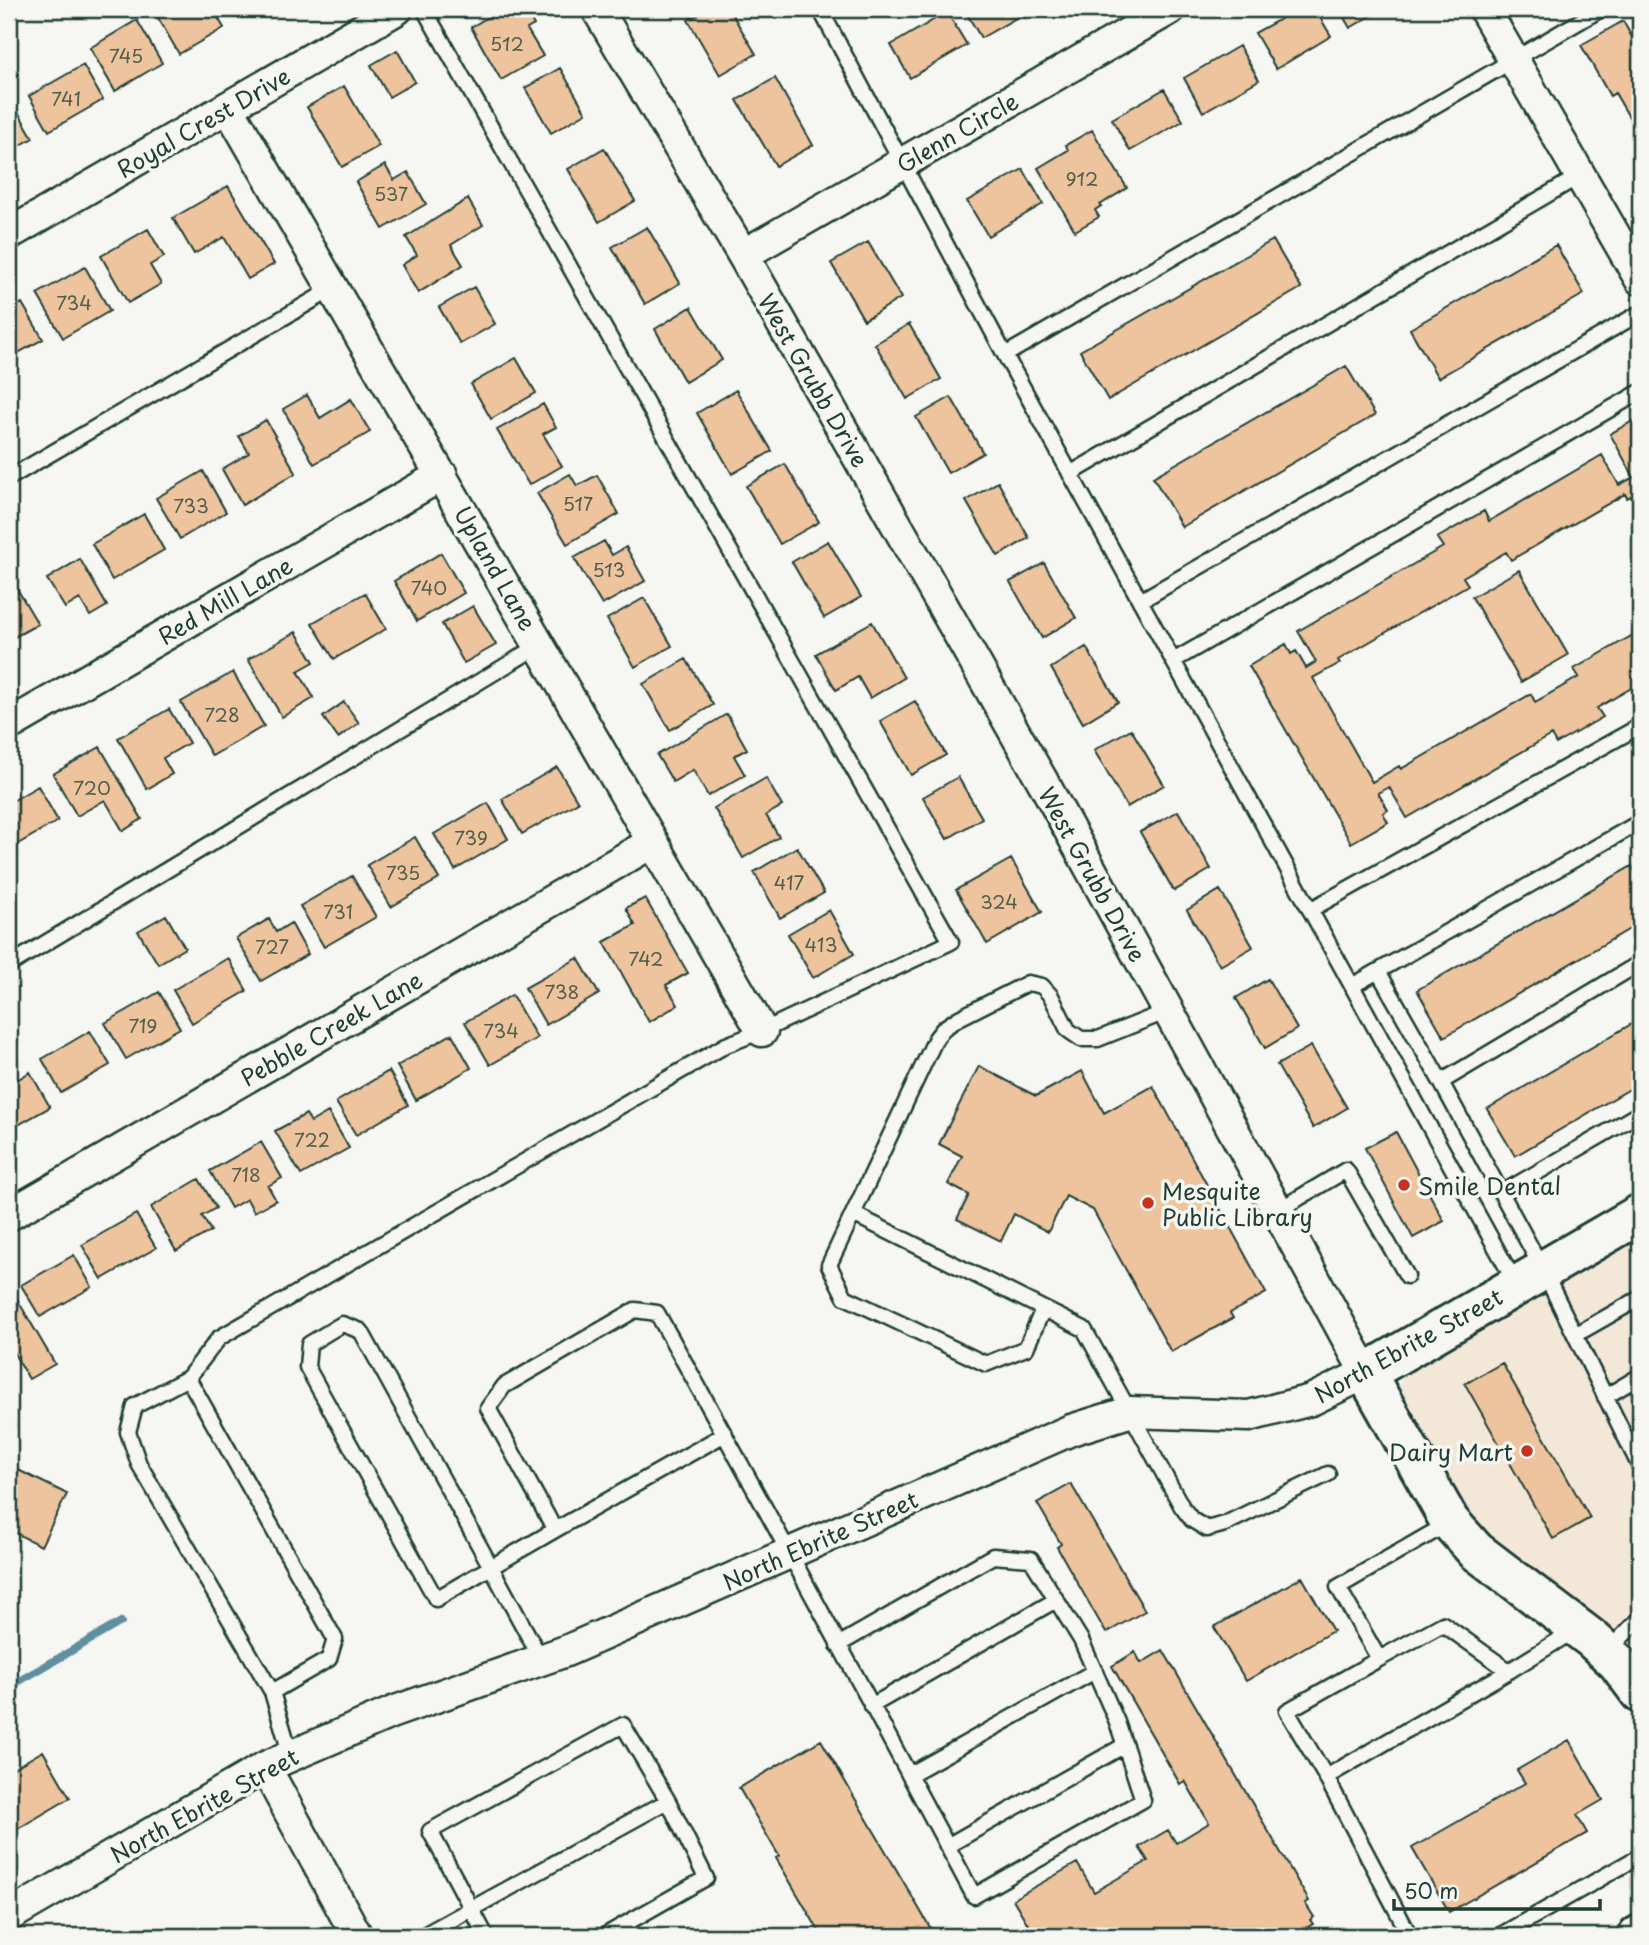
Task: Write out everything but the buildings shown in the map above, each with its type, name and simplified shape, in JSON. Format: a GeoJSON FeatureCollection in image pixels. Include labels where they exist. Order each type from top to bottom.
{"type":"FeatureCollection","features":[{"type":"Feature","properties":{"kind":"street","name":"Royal Crest Drive"},"geometry":{"type":"LineString","coordinates":[[9,234],[397,9]]}},
{"type":"Feature","properties":{"kind":"street","name":"West Grubb Drive"},"geometry":{"type":"LineString","coordinates":[[597,9],[743,255],[1047,789],[1450,1522],[1476,1551],[1606,1652],[1640,1693]]}},
{"type":"Feature","properties":{"kind":"street","name":"Glenn Circle"},"geometry":{"type":"LineString","coordinates":[[743,255],[1170,9]]}},
{"type":"Feature","properties":{"kind":"street"},"geometry":{"type":"LineString","coordinates":[[1484,9],[1640,279]]}},
{"type":"Feature","properties":{"kind":"street","name":"Upland Lane"},"geometry":{"type":"LineString","coordinates":[[229,107],[762,1031]]}},
{"type":"Feature","properties":{"kind":"street","name":"Red Mill Lane"},"geometry":{"type":"LineString","coordinates":[[9,725],[442,475]]}},
{"type":"Feature","properties":{"kind":"street","name":"Pebble Creek Lane"},"geometry":{"type":"LineString","coordinates":[[9,1215],[653,842]]}},
{"type":"Feature","properties":{"kind":"street","name":"North Ebrite Street"},"geometry":{"type":"LineString","coordinates":[[9,1916],[278,1761],[393,1712],[566,1651],[1071,1430],[1129,1412],[1249,1416],[1311,1400],[1366,1373],[1640,1214]]}},
{"type":"Feature","properties":{"kind":"street"},"geometry":{"type":"LineString","coordinates":[[278,1761],[357,1936]]}},
{"type":"Feature","properties":{"kind":"lane"},"geometry":{"type":"LineString","coordinates":[[278,1761],[272,1692],[139,1464],[128,1432],[135,1406],[188,1378],[219,1338],[726,1045],[762,1031],[951,942],[424,9]]}},
{"type":"Feature","properties":{"kind":"lane"},"geometry":{"type":"LineString","coordinates":[[820,9],[1005,355],[1352,986],[1530,1278],[1575,1335],[1640,1468]]}},
{"type":"Feature","properties":{"kind":"lane"},"geometry":{"type":"LineString","coordinates":[[1005,355],[1601,9]]}},
{"type":"Feature","properties":{"kind":"lane"},"geometry":{"type":"LineString","coordinates":[[1070,474],[1581,176]]}},
{"type":"Feature","properties":{"kind":"lane"},"geometry":{"type":"LineString","coordinates":[[9,478],[334,288]]}},
{"type":"Feature","properties":{"kind":"lane"},"geometry":{"type":"LineString","coordinates":[[1140,601],[1640,313]]}},
{"type":"Feature","properties":{"kind":"lane"},"geometry":{"type":"LineString","coordinates":[[1173,661],[1640,392]]}},
{"type":"Feature","properties":{"kind":"lane"},"geometry":{"type":"LineString","coordinates":[[9,965],[540,645]]}},
{"type":"Feature","properties":{"kind":"lane"},"geometry":{"type":"LineString","coordinates":[[1310,910],[1640,726]]}},
{"type":"Feature","properties":{"kind":"lane"},"geometry":{"type":"LineString","coordinates":[[1352,986],[1640,822]]}},
{"type":"Feature","properties":{"kind":"lane"},"geometry":{"type":"LineString","coordinates":[[1441,1082],[1640,963]]}},
{"type":"Feature","properties":{"kind":"lane"},"geometry":{"type":"LineString","coordinates":[[1378,971],[1502,1193],[1530,1278]]}},
{"type":"Feature","properties":{"kind":"lane"},"geometry":{"type":"LineString","coordinates":[[1043,1309],[1026,1348],[986,1364],[845,1297],[829,1265],[943,1028],[1028,984],[1042,986],[1051,996],[1068,1030],[1081,1039],[1098,1039],[1168,1011]]}},
{"type":"Feature","properties":{"kind":"lane"},"geometry":{"type":"LineString","coordinates":[[1502,1193],[1640,1114]]}},
{"type":"Feature","properties":{"kind":"lane"},"geometry":{"type":"LineString","coordinates":[[1277,1211],[1346,1170],[1407,1276]]}},
{"type":"Feature","properties":{"kind":"lane"},"geometry":{"type":"LineString","coordinates":[[853,1214],[1084,1329],[1182,1507],[1192,1520],[1207,1529],[1225,1524],[1328,1474]]}},
{"type":"Feature","properties":{"kind":"lane"},"geometry":{"type":"LineString","coordinates":[[1575,1335],[1640,1298]]}},
{"type":"Feature","properties":{"kind":"lane"},"geometry":{"type":"LineString","coordinates":[[555,1530],[488,1408],[504,1386],[635,1310],[657,1313],[726,1434],[788,1553],[974,1896],[1143,1800],[1117,1721],[1081,1640],[1031,1559],[993,1556],[838,1645]]}},
{"type":"Feature","properties":{"kind":"lane"},"geometry":{"type":"LineString","coordinates":[[541,1659],[492,1567],[361,1331],[342,1324],[309,1343],[307,1367],[436,1599],[492,1567],[555,1530],[726,1434]]}},
{"type":"Feature","properties":{"kind":"lane"},"geometry":{"type":"LineString","coordinates":[[1605,1397],[1640,1376]]}},
{"type":"Feature","properties":{"kind":"lane"},"geometry":{"type":"LineString","coordinates":[[188,1378],[335,1639],[329,1659],[272,1692]]}},
{"type":"Feature","properties":{"kind":"lane"},"geometry":{"type":"LineString","coordinates":[[1379,1658],[1338,1587],[1450,1522]]}},
{"type":"Feature","properties":{"kind":"lane"},"geometry":{"type":"LineString","coordinates":[[871,1706],[1056,1600]]}},
{"type":"Feature","properties":{"kind":"lane"},"geometry":{"type":"LineString","coordinates":[[1606,1652],[1640,1618]]}},
{"type":"Feature","properties":{"kind":"lane"},"geometry":{"type":"LineString","coordinates":[[1410,1936],[1326,1777],[1287,1711],[1444,1624],[1509,1671]]}},
{"type":"Feature","properties":{"kind":"lane"},"geometry":{"type":"LineString","coordinates":[[1326,1777],[1578,1629]]}},
{"type":"Feature","properties":{"kind":"lane"},"geometry":{"type":"LineString","coordinates":[[909,1775],[1095,1671]]}},
{"type":"Feature","properties":{"kind":"lane"},"geometry":{"type":"LineString","coordinates":[[486,1936],[430,1831],[623,1725],[668,1801],[705,1878],[604,1936]]}},
{"type":"Feature","properties":{"kind":"lane"},"geometry":{"type":"LineString","coordinates":[[947,1846],[1125,1745]]}},
{"type":"Feature","properties":{"kind":"lane"},"geometry":{"type":"LineString","coordinates":[[422,1936],[668,1801]]}},
{"type":"Feature","properties":{"kind":"lane"},"geometry":{"type":"LineString","coordinates":[[1499,1936],[1640,1856]]}},
{"type":"Feature","properties":{"kind":"shaded area"},"geometry":{"type":"Polygon","coordinates":[[[1640,1231],[1640,1673],[1477,1523],[1457,1497],[1398,1396],[1401,1380],[1416,1362],[1640,1231]]]}},
{"type":"Feature","properties":{"kind":"waterway"},"geometry":{"type":"LineString","coordinates":[[9,1687],[121,1622]]}},
{"type":"Feature","properties":{"kind":"place","name":"Smile Dental"},"geometry":{"type":"Point","coordinates":[1404,1185]}},
{"type":"Feature","properties":{"kind":"place","name":"Mesquite Public Library"},"geometry":{"type":"Point","coordinates":[1148,1203]}},
{"type":"Feature","properties":{"kind":"place","name":"Dairy Mart"},"geometry":{"type":"Point","coordinates":[1527,1451]}}]}
